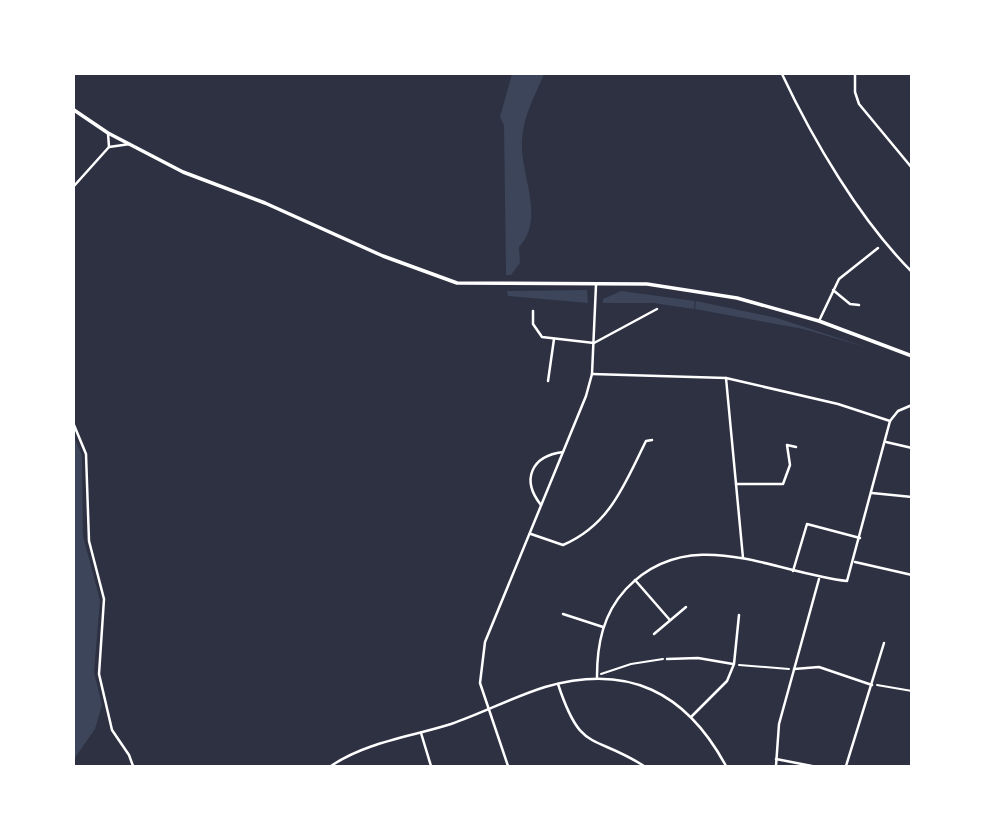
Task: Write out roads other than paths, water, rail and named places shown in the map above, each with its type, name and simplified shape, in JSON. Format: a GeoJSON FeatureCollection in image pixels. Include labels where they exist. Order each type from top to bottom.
{"type":"FeatureCollection","features":[{"type":"Feature","properties":{"kind":"street"},"geometry":{"type":"LineString","coordinates":[[782,74],[799,109],[846,186],[912,272]]}},
{"type":"Feature","properties":{"kind":"street"},"geometry":{"type":"LineString","coordinates":[[855,74],[855,92],[859,104],[912,168]]}},
{"type":"Feature","properties":{"kind":"street"},"geometry":{"type":"LineString","coordinates":[[74,110],[108,133],[183,172],[265,203],[383,257],[457,283],[647,284],[737,298],[819,321],[912,356]]}},
{"type":"Feature","properties":{"kind":"street"},"geometry":{"type":"LineString","coordinates":[[108,133],[109,148]]}},
{"type":"Feature","properties":{"kind":"street"},"geometry":{"type":"LineString","coordinates":[[74,186],[109,148],[130,145]]}},
{"type":"Feature","properties":{"kind":"street"},"geometry":{"type":"LineString","coordinates":[[819,321],[839,279],[878,248]]}},
{"type":"Feature","properties":{"kind":"street"},"geometry":{"type":"LineString","coordinates":[[508,766],[480,683],[485,642],[531,534],[592,374],[596,285]]}},
{"type":"Feature","properties":{"kind":"street"},"geometry":{"type":"LineString","coordinates":[[833,289],[850,304],[859,304]]}},
{"type":"Feature","properties":{"kind":"street"},"geometry":{"type":"LineString","coordinates":[[533,311],[537,332],[554,339],[594,343],[657,309]]}},
{"type":"Feature","properties":{"kind":"street"},"geometry":{"type":"LineString","coordinates":[[548,381],[554,339]]}},
{"type":"Feature","properties":{"kind":"street"},"geometry":{"type":"LineString","coordinates":[[592,374],[726,378],[838,404],[890,421]]}},
{"type":"Feature","properties":{"kind":"street"},"geometry":{"type":"LineString","coordinates":[[726,378],[743,558]]}},
{"type":"Feature","properties":{"kind":"street"},"geometry":{"type":"LineString","coordinates":[[597,677],[597,652],[603,627],[618,598],[653,565],[687,554],[743,558],[820,578],[847,582],[855,562],[890,421],[898,411],[912,405]]}},
{"type":"Feature","properties":{"kind":"street"},"geometry":{"type":"LineString","coordinates":[[74,425],[86,454],[89,541],[104,599],[99,674],[112,730],[133,766]]}},
{"type":"Feature","properties":{"kind":"street"},"geometry":{"type":"LineString","coordinates":[[531,534],[563,545],[586,534],[604,519],[646,442],[652,440]]}},
{"type":"Feature","properties":{"kind":"street"},"geometry":{"type":"LineString","coordinates":[[886,442],[912,448]]}},
{"type":"Feature","properties":{"kind":"street"},"geometry":{"type":"LineString","coordinates":[[736,484],[783,484],[790,464],[787,445],[796,447]]}},
{"type":"Feature","properties":{"kind":"street"},"geometry":{"type":"LineString","coordinates":[[541,505],[531,492],[530,482],[537,463],[547,454],[563,452]]}},
{"type":"Feature","properties":{"kind":"street"},"geometry":{"type":"LineString","coordinates":[[872,493],[912,497]]}},
{"type":"Feature","properties":{"kind":"street"},"geometry":{"type":"LineString","coordinates":[[793,571],[807,524],[860,538]]}},
{"type":"Feature","properties":{"kind":"street"},"geometry":{"type":"LineString","coordinates":[[855,562],[912,575]]}},
{"type":"Feature","properties":{"kind":"street"},"geometry":{"type":"LineString","coordinates":[[776,766],[779,724],[820,578]]}},
{"type":"Feature","properties":{"kind":"street"},"geometry":{"type":"LineString","coordinates":[[635,580],[669,619]]}},
{"type":"Feature","properties":{"kind":"street"},"geometry":{"type":"LineString","coordinates":[[654,634],[686,607]]}},
{"type":"Feature","properties":{"kind":"street"},"geometry":{"type":"LineString","coordinates":[[563,614],[603,627]]}},
{"type":"Feature","properties":{"kind":"street"},"geometry":{"type":"LineString","coordinates":[[692,716],[727,681],[734,664],[739,615]]}},
{"type":"Feature","properties":{"kind":"street"},"geometry":{"type":"LineString","coordinates":[[846,766],[884,643]]}},
{"type":"Feature","properties":{"kind":"street"},"geometry":{"type":"LineString","coordinates":[[667,659],[698,658],[734,664]]}},
{"type":"Feature","properties":{"kind":"street"},"geometry":{"type":"LineString","coordinates":[[794,668],[819,667],[872,685]]}},
{"type":"Feature","properties":{"kind":"street"},"geometry":{"type":"LineString","coordinates":[[331,766],[350,753],[421,733],[558,684],[597,677],[628,680],[651,689],[692,716],[726,766]]}},
{"type":"Feature","properties":{"kind":"street"},"geometry":{"type":"LineString","coordinates":[[558,684],[568,716],[587,738],[644,766]]}},
{"type":"Feature","properties":{"kind":"street"},"geometry":{"type":"LineString","coordinates":[[421,733],[431,766]]}},
{"type":"Feature","properties":{"kind":"street"},"geometry":{"type":"LineString","coordinates":[[776,759],[812,766]]}}]}
